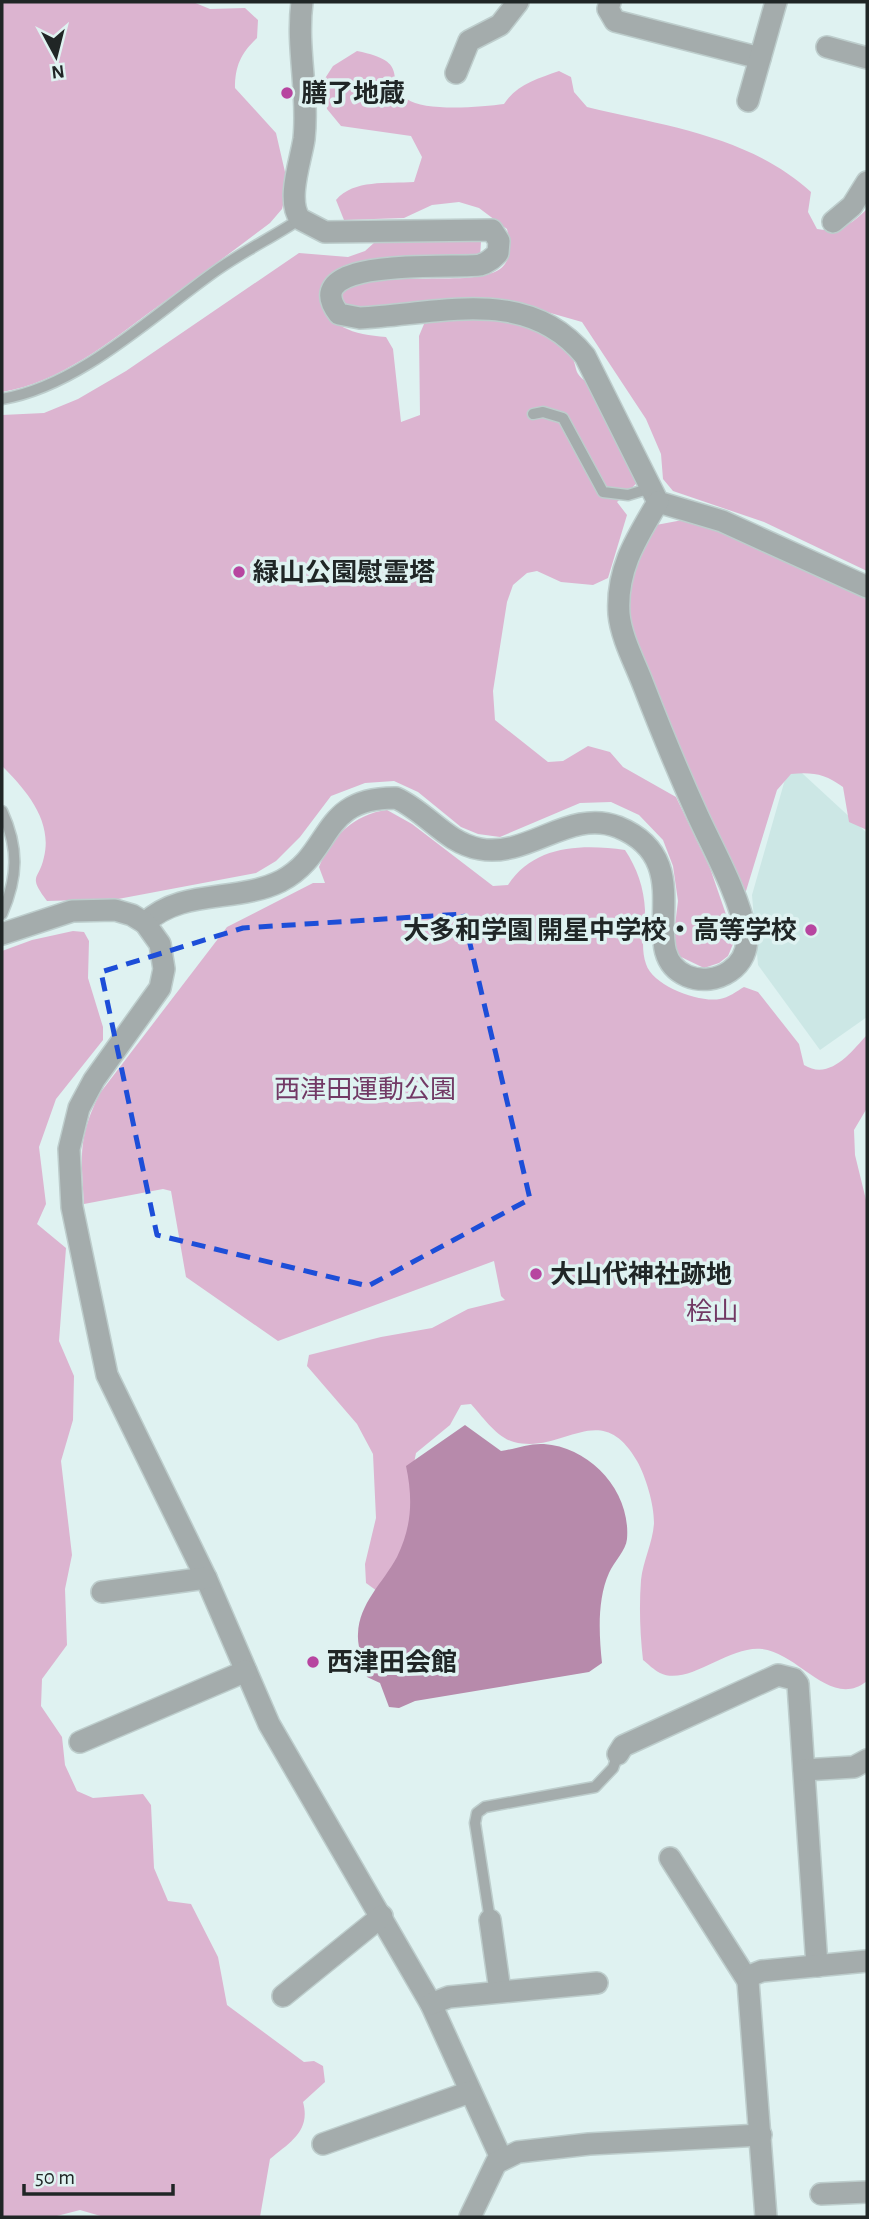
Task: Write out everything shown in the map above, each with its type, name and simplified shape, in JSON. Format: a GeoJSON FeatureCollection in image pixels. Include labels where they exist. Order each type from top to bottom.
{"type":"FeatureCollection","features":[{"type":"Feature","properties":{"kind":"street"},"geometry":{"type":"LineString","coordinates":[[302,2],[298,42],[304,135],[296,189],[297,215],[300,219],[325,232],[492,230],[499,242],[498,253],[482,265],[401,267],[355,273],[340,279],[333,287],[331,299],[339,314],[359,318],[506,309],[540,318],[569,336],[585,356],[655,495],[722,520],[867,587]]}},
{"type":"Feature","properties":{"kind":"street"},"geometry":{"type":"LineString","coordinates":[[456,73],[470,41],[500,25],[518,2]]}},
{"type":"Feature","properties":{"kind":"street"},"geometry":{"type":"LineString","coordinates":[[610,2],[608,9],[615,21],[760,58]]}},
{"type":"Feature","properties":{"kind":"street"},"geometry":{"type":"LineString","coordinates":[[748,101],[776,2]]}},
{"type":"Feature","properties":{"kind":"street"},"geometry":{"type":"LineString","coordinates":[[827,47],[867,58]]}},
{"type":"Feature","properties":{"kind":"street"},"geometry":{"type":"LineString","coordinates":[[833,222],[852,206],[867,182]]}},
{"type":"Feature","properties":{"kind":"street"},"geometry":{"type":"LineString","coordinates":[[145,923],[159,910],[172,904],[231,895],[281,880],[308,858],[332,822],[347,809],[364,800],[396,797],[464,846],[484,850],[503,850],[572,825],[603,823],[618,827],[649,846],[661,871],[666,894],[663,943],[668,962],[683,974],[695,979],[715,978],[737,967],[744,957],[746,944],[735,900],[676,769],[619,617],[619,586],[627,554],[655,495]]}},
{"type":"Feature","properties":{"kind":"street"},"geometry":{"type":"LineString","coordinates":[[2,933],[46,917],[92,910],[132,915],[145,923],[160,944],[164,969],[160,988],[94,1080],[79,1108],[69,1149],[69,1180],[97,1338],[107,1375],[206,1578],[285,1755],[382,1916],[431,2004],[501,2158]]}},
{"type":"Feature","properties":{"kind":"street"},"geometry":{"type":"LineString","coordinates":[[102,1592],[206,1578]]}},
{"type":"Feature","properties":{"kind":"street"},"geometry":{"type":"LineString","coordinates":[[80,1742],[246,1671]]}},
{"type":"Feature","properties":{"kind":"street"},"geometry":{"type":"LineString","coordinates":[[618,1754],[623,1746],[778,1675],[787,1675],[798,1684],[817,1966]]}},
{"type":"Feature","properties":{"kind":"street"},"geometry":{"type":"LineString","coordinates":[[804,1770],[855,1767],[867,1760]]}},
{"type":"Feature","properties":{"kind":"street"},"geometry":{"type":"LineString","coordinates":[[670,1858],[748,1982],[766,2217]]}},
{"type":"Feature","properties":{"kind":"street"},"geometry":{"type":"LineString","coordinates":[[283,1996],[382,1916]]}},
{"type":"Feature","properties":{"kind":"street"},"geometry":{"type":"LineString","coordinates":[[490,1920],[500,1991]]}},
{"type":"Feature","properties":{"kind":"street"},"geometry":{"type":"LineString","coordinates":[[748,1982],[752,1975],[762,1971],[817,1966],[864,1966]]}},
{"type":"Feature","properties":{"kind":"street"},"geometry":{"type":"LineString","coordinates":[[431,2004],[449,1997],[597,1983]]}},
{"type":"Feature","properties":{"kind":"street"},"geometry":{"type":"LineString","coordinates":[[323,2144],[470,2092]]}},
{"type":"Feature","properties":{"kind":"street"},"geometry":{"type":"LineString","coordinates":[[470,2217],[487,2176],[501,2158],[518,2152],[589,2144],[761,2135]]}},
{"type":"Feature","properties":{"kind":"street"},"geometry":{"type":"LineString","coordinates":[[821,2194],[867,2192]]}},
{"type":"Feature","properties":{"kind":"lane"},"geometry":{"type":"LineString","coordinates":[[2,399],[29,394],[76,373],[220,268],[300,219]]}},
{"type":"Feature","properties":{"kind":"lane"},"geometry":{"type":"LineString","coordinates":[[533,414],[543,412],[563,418],[603,492],[655,495]]}},
{"type":"Feature","properties":{"kind":"lane"},"geometry":{"type":"LineString","coordinates":[[2,811],[11,831],[15,853],[15,874],[2,914]]}},
{"type":"Feature","properties":{"kind":"lane"},"geometry":{"type":"LineString","coordinates":[[490,1920],[475,1824],[477,1812],[485,1807],[595,1787],[612,1769],[618,1754]]}},
{"type":"Feature","properties":{"kind":"highlighted area"},"geometry":{"type":"Polygon","coordinates":[[[463,914],[530,1199],[368,1286],[157,1235],[101,972],[243,928],[463,914]]]}},
{"type":"Feature","properties":{"kind":"shaded area","name":"大多和学園 開星中学校・高等学校"},"geometry":{"type":"Polygon","coordinates":[[[790,762],[867,833],[867,1017],[820,1050],[758,965],[752,895],[790,762]]]}},
{"type":"Feature","properties":{"kind":"shaded area"},"geometry":{"type":"Polygon","coordinates":[[[465,1425],[501,1451],[544,1444],[577,1453],[592,1463],[615,1489],[622,1504],[627,1539],[609,1573],[602,1594],[602,1663],[589,1672],[415,1701],[399,1708],[389,1707],[380,1683],[367,1677],[359,1644],[359,1623],[367,1603],[397,1557],[406,1534],[410,1490],[406,1466],[465,1425]]]}},
{"type":"Feature","properties":{"kind":"green space"},"geometry":{"type":"Polygon","coordinates":[[[2,2],[193,2],[210,9],[245,8],[258,20],[257,38],[240,60],[235,88],[276,133],[288,185],[282,209],[270,223],[121,334],[64,370],[24,387],[2,392],[2,2]]]}},
{"type":"Feature","properties":{"kind":"green space"},"geometry":{"type":"Polygon","coordinates":[[[357,51],[385,60],[394,72],[400,92],[407,99],[426,106],[504,104],[521,87],[559,71],[571,77],[574,92],[587,107],[705,136],[761,158],[787,173],[811,192],[808,212],[817,229],[832,230],[845,226],[867,209],[867,571],[764,522],[673,491],[663,479],[661,454],[646,419],[582,322],[512,302],[354,312],[342,302],[340,292],[380,281],[487,275],[504,265],[510,250],[507,229],[479,208],[459,202],[432,205],[404,218],[344,220],[336,200],[343,193],[372,184],[414,182],[422,157],[411,136],[341,126],[327,109],[322,83],[333,66],[357,51]]]}},
{"type":"Feature","properties":{"kind":"green space"},"geometry":{"type":"Polygon","coordinates":[[[475,235],[481,241],[480,259],[385,262],[323,291],[325,304],[329,314],[343,327],[363,334],[386,337],[393,349],[401,422],[420,415],[419,336],[424,324],[440,320],[501,320],[541,330],[569,352],[578,374],[593,386],[639,481],[617,502],[627,515],[608,578],[593,585],[561,582],[537,571],[527,573],[513,585],[507,602],[493,691],[495,720],[548,762],[563,761],[588,746],[610,752],[623,767],[676,797],[710,868],[731,929],[733,944],[728,956],[719,963],[704,968],[679,956],[673,942],[678,901],[673,866],[663,840],[639,815],[611,802],[580,803],[500,837],[478,834],[461,827],[418,792],[394,781],[365,783],[331,796],[300,837],[276,861],[256,873],[118,899],[47,901],[36,882],[46,843],[41,818],[28,795],[2,766],[2,415],[44,413],[78,399],[126,371],[299,253],[348,257],[365,251],[375,242],[475,235]]]}},
{"type":"Feature","properties":{"kind":"green space"},"geometry":{"type":"Polygon","coordinates":[[[688,519],[830,579],[867,598],[867,830],[849,822],[843,787],[818,775],[791,774],[777,790],[746,891],[740,892],[672,738],[639,650],[630,614],[631,580],[640,555],[656,525],[688,519]]]}},
{"type":"Feature","properties":{"kind":"green space"},"geometry":{"type":"Polygon","coordinates":[[[387,810],[412,824],[493,886],[508,885],[531,862],[560,850],[592,847],[625,850],[636,871],[643,894],[644,958],[650,972],[667,986],[711,1000],[729,996],[744,987],[758,992],[799,1044],[804,1065],[814,1069],[831,1067],[839,1062],[867,1035],[867,1108],[854,1130],[855,1155],[867,1204],[867,1681],[854,1688],[841,1689],[828,1685],[776,1653],[762,1649],[736,1653],[683,1675],[660,1673],[643,1660],[641,1580],[654,1516],[649,1491],[637,1461],[623,1442],[609,1433],[595,1430],[532,1444],[508,1440],[471,1404],[461,1405],[450,1425],[416,1453],[413,1468],[415,1515],[402,1554],[377,1591],[366,1583],[365,1564],[376,1518],[373,1454],[357,1424],[307,1366],[309,1355],[381,1337],[432,1328],[468,1309],[505,1300],[501,1296],[494,1261],[278,1341],[186,1277],[171,1191],[163,1189],[84,1204],[84,1135],[100,1093],[227,927],[313,883],[325,883],[319,867],[337,837],[364,816],[387,810]]]}},
{"type":"Feature","properties":{"kind":"green space"},"geometry":{"type":"Polygon","coordinates":[[[73,931],[84,932],[89,941],[88,978],[103,1027],[103,1040],[56,1099],[39,1147],[46,1204],[37,1224],[66,1248],[59,1341],[74,1376],[73,1420],[61,1461],[72,1555],[65,1589],[67,1645],[42,1679],[41,1706],[62,1737],[65,1765],[77,1791],[93,1798],[143,1794],[151,1805],[154,1868],[168,1901],[191,1904],[218,1957],[227,2005],[304,2062],[314,2061],[323,2066],[325,2082],[303,2102],[305,2112],[301,2128],[291,2141],[270,2159],[260,2217],[104,2217],[80,2210],[53,2217],[2,2217],[2,951],[32,940],[73,931]]]}},
{"type":"Feature","properties":{"kind":"place","name":"膳了地蔵"},"geometry":{"type":"Point","coordinates":[287,93]}},
{"type":"Feature","properties":{"kind":"place","name":"緑山公園慰霊塔"},"geometry":{"type":"Point","coordinates":[239,572]}},
{"type":"Feature","properties":{"kind":"place","name":"大多和学園 開星中学校・高等学校"},"geometry":{"type":"Point","coordinates":[811,930]}},
{"type":"Feature","properties":{"kind":"place","name":"大山代神社跡地"},"geometry":{"type":"Point","coordinates":[536,1274]}},
{"type":"Feature","properties":{"kind":"place","name":"西津田会館"},"geometry":{"type":"Point","coordinates":[313,1662]}},
{"type":"Feature","properties":{"kind":"park label","name":"西津田運動公園"},"geometry":{"type":"Point","coordinates":[365,1089]}},
{"type":"Feature","properties":{"kind":"park label","name":"桧山"},"geometry":{"type":"Point","coordinates":[712,1311]}}]}
